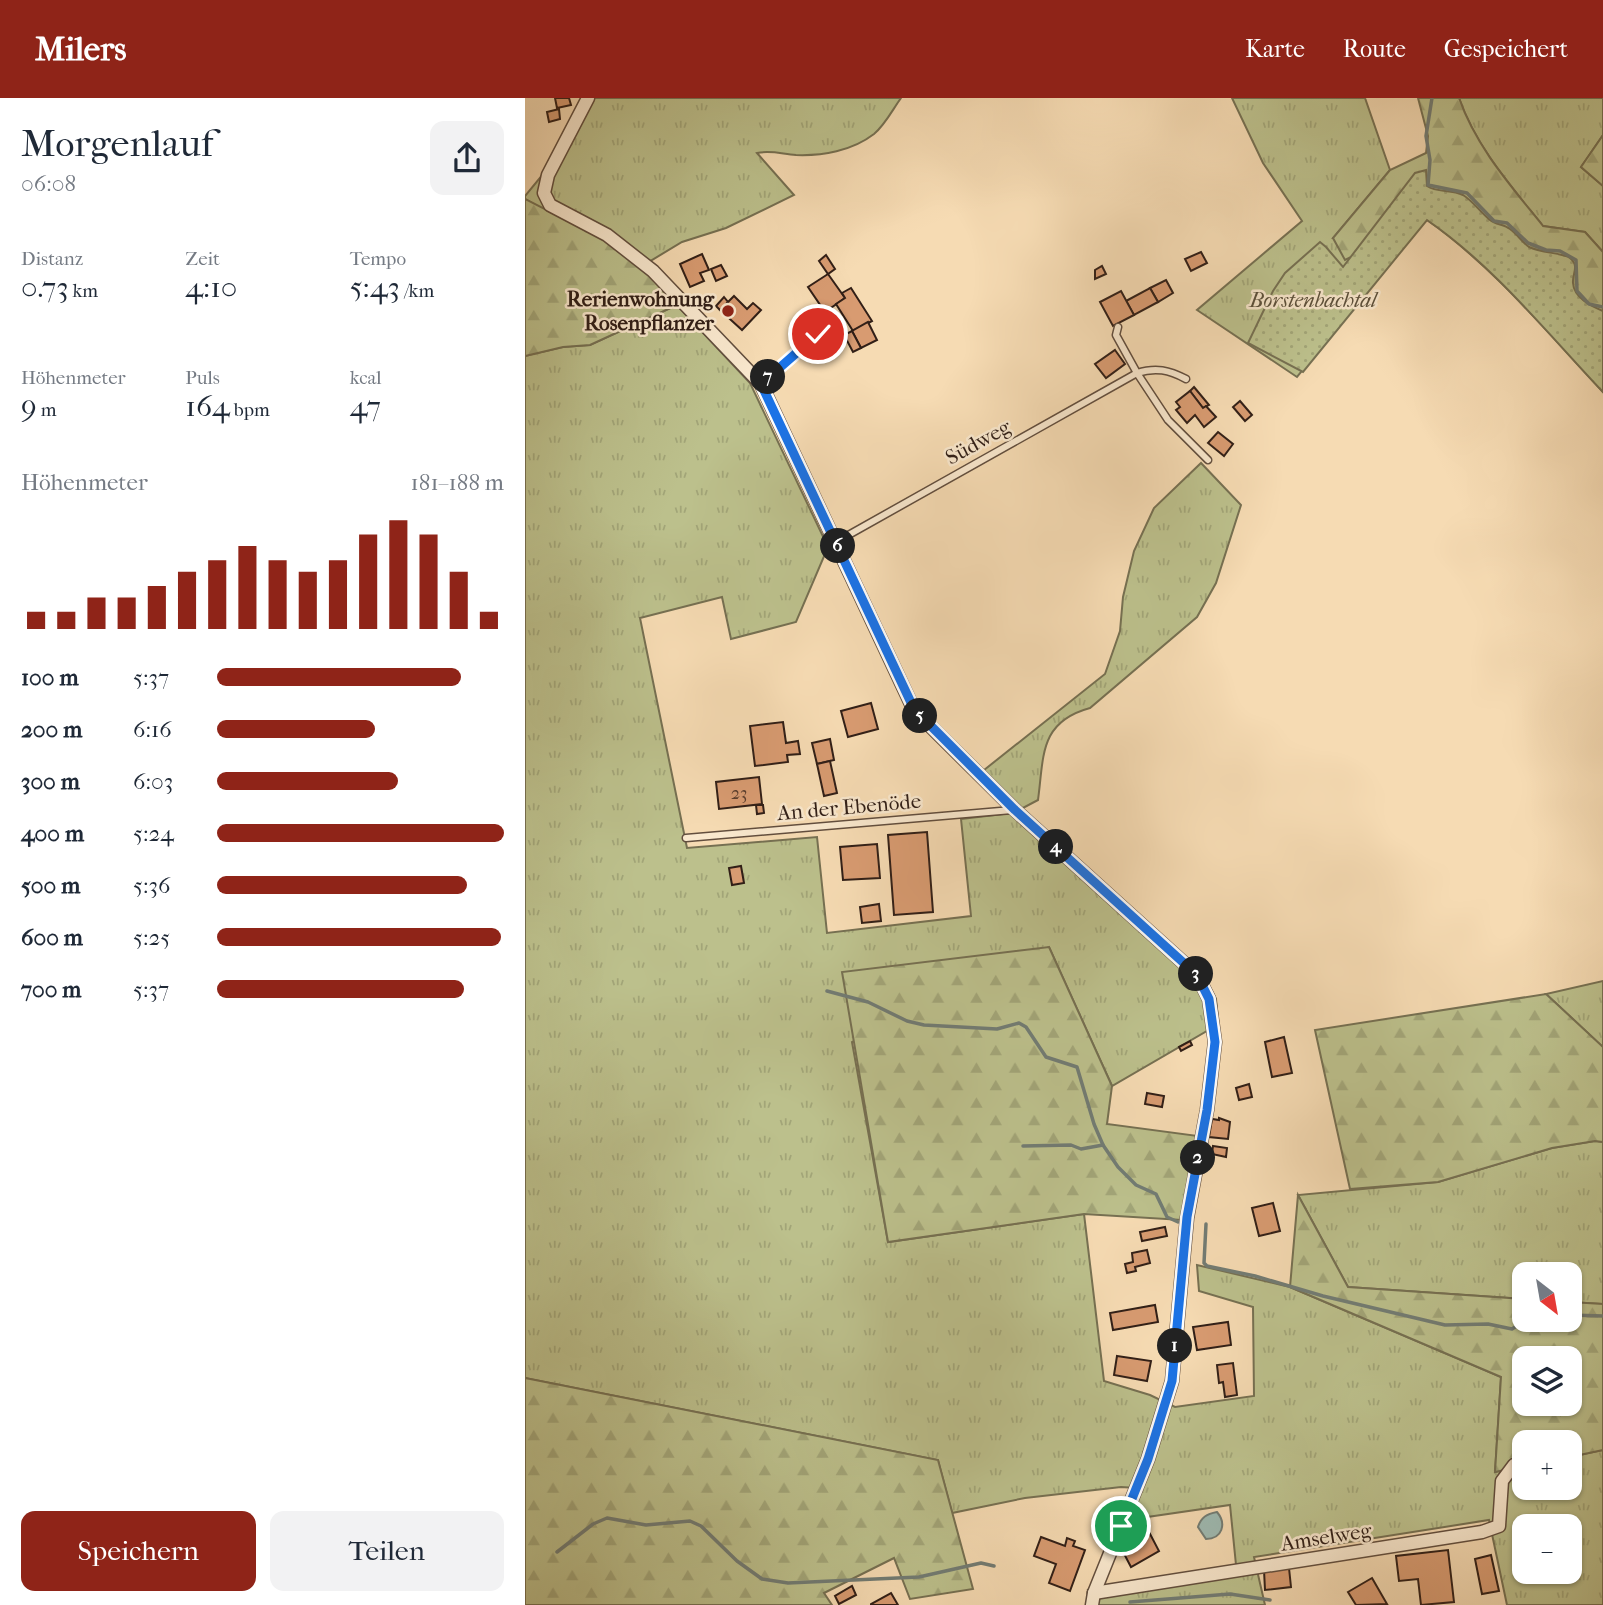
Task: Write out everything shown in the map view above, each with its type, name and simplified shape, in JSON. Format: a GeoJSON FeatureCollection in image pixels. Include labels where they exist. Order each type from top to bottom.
{"type":"FeatureCollection","features":[{"type":"Feature","properties":{"kind":"street"},"geometry":{"type":"LineString","coordinates":[[588,98],[548,175],[544,193],[550,205],[607,236],[653,271],[761,384],[914,709],[1015,810],[1197,975],[1209,999],[1215,1042],[1207,1110],[1187,1217],[1172,1381],[1148,1459],[1093,1599]]}},
{"type":"Feature","properties":{"kind":"street","name":"Amselweg"},"geometry":{"type":"LineString","coordinates":[[1093,1599],[1482,1532],[1499,1526],[1502,1481],[1512,1470]]}},
{"type":"Feature","properties":{"kind":"lane"},"geometry":{"type":"LineString","coordinates":[[1118,327],[1116,335],[1168,420],[1208,460]]}},
{"type":"Feature","properties":{"kind":"lane"},"geometry":{"type":"LineString","coordinates":[[761,384],[818,334]]}},
{"type":"Feature","properties":{"kind":"lane"},"geometry":{"type":"LineString","coordinates":[[1137,373],[1151,369],[1170,371],[1186,379]]}},
{"type":"Feature","properties":{"kind":"lane","name":"Südweg"},"geometry":{"type":"LineString","coordinates":[[836,542],[1137,373]]}},
{"type":"Feature","properties":{"kind":"lane","name":"An der Ebenöde"},"geometry":{"type":"LineString","coordinates":[[686,838],[1015,810]]}},
{"type":"Feature","properties":{"kind":"green space"},"geometry":{"type":"Polygon","coordinates":[[[590,98],[901,98],[878,130],[856,145],[806,155],[757,153],[794,195],[726,228],[682,242],[642,266],[525,199],[562,151],[590,98]]]}},
{"type":"Feature","properties":{"kind":"green space"},"geometry":{"type":"Polygon","coordinates":[[[1232,98],[1365,98],[1390,170],[1333,238],[1401,250],[1297,377],[1197,310],[1302,221],[1263,163],[1232,98]]]}},
{"type":"Feature","properties":{"kind":"green space"},"geometry":{"type":"Polygon","coordinates":[[[1418,98],[1459,98],[1485,149],[1543,226],[1585,232],[1603,252],[1603,392],[1497,279],[1452,238],[1427,220],[1345,260],[1333,238],[1390,170],[1426,153],[1428,136],[1418,98]]]}},
{"type":"Feature","properties":{"kind":"green space"},"geometry":{"type":"Polygon","coordinates":[[[1459,98],[1603,98],[1603,135],[1581,167],[1603,186],[1603,252],[1585,232],[1543,226],[1485,149],[1459,98]]]}},
{"type":"Feature","properties":{"kind":"green space"},"geometry":{"type":"Polygon","coordinates":[[[1603,135],[1603,186],[1581,167],[1603,135]]]}},
{"type":"Feature","properties":{"kind":"green space","name":"Borstenbachtal"},"geometry":{"type":"Polygon","coordinates":[[[1426,170],[1427,186],[1463,195],[1490,220],[1510,229],[1529,247],[1567,256],[1573,261],[1576,293],[1588,304],[1603,311],[1603,392],[1497,279],[1452,238],[1427,220],[1303,372],[1248,343],[1273,291],[1285,273],[1320,242],[1343,267],[1415,173],[1426,170]]]}},
{"type":"Feature","properties":{"kind":"green space"},"geometry":{"type":"Polygon","coordinates":[[[525,199],[609,242],[650,272],[677,305],[590,345],[563,347],[525,356],[525,199]]]}},
{"type":"Feature","properties":{"kind":"green space"},"geometry":{"type":"Polygon","coordinates":[[[677,305],[750,383],[828,547],[796,622],[731,639],[722,597],[640,618],[687,848],[817,837],[827,933],[971,916],[961,819],[1012,813],[974,778],[1105,674],[1120,631],[1123,597],[1134,551],[1154,508],[1201,463],[1241,505],[1216,583],[1197,617],[1090,708],[1061,722],[1047,743],[1038,800],[1019,810],[1202,972],[1216,999],[1219,1029],[1207,1031],[1112,1086],[1049,947],[852,1042],[888,1242],[1084,1214],[1104,1381],[1150,1395],[1175,1407],[1254,1396],[1253,1307],[1199,1291],[1197,1265],[1290,1287],[1501,1377],[1495,1472],[1512,1468],[1512,1500],[1582,1500],[1582,1454],[1603,1450],[1603,1605],[1507,1605],[1489,1520],[1254,1557],[1265,1605],[1094,1605],[1088,1590],[1236,1565],[1230,1505],[1120,1521],[1136,1488],[1121,1487],[1025,1498],[952,1513],[938,1460],[525,1378],[525,356],[563,347],[590,345],[677,305]]]}},
{"type":"Feature","properties":{"kind":"green space"},"geometry":{"type":"Polygon","coordinates":[[[1049,947],[1112,1086],[1107,1124],[1198,1136],[1182,1220],[1084,1214],[888,1242],[842,972],[1049,947]]]}},
{"type":"Feature","properties":{"kind":"green space"},"geometry":{"type":"Polygon","coordinates":[[[1603,981],[1603,1047],[1546,994],[1603,981]]]}},
{"type":"Feature","properties":{"kind":"green space"},"geometry":{"type":"Polygon","coordinates":[[[1546,994],[1603,1047],[1603,1142],[1552,1148],[1438,1182],[1350,1189],[1315,1030],[1546,994]]]}},
{"type":"Feature","properties":{"kind":"green space"},"geometry":{"type":"Polygon","coordinates":[[[1603,1142],[1603,1304],[1582,1303],[1582,1262],[1512,1262],[1512,1298],[1348,1287],[1298,1195],[1438,1182],[1552,1148],[1603,1142]]]}},
{"type":"Feature","properties":{"kind":"green space"},"geometry":{"type":"Polygon","coordinates":[[[1298,1195],[1348,1287],[1512,1298],[1512,1332],[1582,1332],[1582,1303],[1603,1304],[1603,1450],[1582,1454],[1582,1430],[1512,1430],[1512,1468],[1495,1472],[1501,1377],[1290,1287],[1298,1195]]]}},
{"type":"Feature","properties":{"kind":"green space"},"geometry":{"type":"Polygon","coordinates":[[[525,1378],[938,1460],[973,1589],[910,1599],[894,1558],[824,1593],[832,1605],[525,1605],[525,1378]]]}},
{"type":"Feature","properties":{"kind":"water"},"geometry":{"type":"Polygon","coordinates":[[[1217,1512],[1222,1521],[1221,1530],[1216,1536],[1206,1539],[1198,1527],[1199,1524],[1205,1516],[1217,1512]]]}},
{"type":"Feature","properties":{"kind":"building"},"geometry":{"type":"Polygon","coordinates":[[[555,98],[569,98],[571,105],[557,108],[555,98]]]}},
{"type":"Feature","properties":{"kind":"building"},"geometry":{"type":"Polygon","coordinates":[[[559,109],[560,119],[549,122],[547,112],[559,109]]]}},
{"type":"Feature","properties":{"kind":"building"},"geometry":{"type":"Polygon","coordinates":[[[1201,252],[1207,263],[1191,271],[1185,259],[1201,252]]]}},
{"type":"Feature","properties":{"kind":"building"},"geometry":{"type":"Polygon","coordinates":[[[702,254],[709,270],[700,273],[704,281],[690,287],[680,264],[702,254]]]}},
{"type":"Feature","properties":{"kind":"building"},"geometry":{"type":"Polygon","coordinates":[[[826,255],[835,269],[828,274],[819,261],[826,255]]]}},
{"type":"Feature","properties":{"kind":"building"},"geometry":{"type":"Polygon","coordinates":[[[721,265],[727,276],[716,281],[711,269],[721,265]]]}},
{"type":"Feature","properties":{"kind":"building"},"geometry":{"type":"Polygon","coordinates":[[[1102,266],[1106,274],[1095,279],[1095,270],[1102,266]]]}},
{"type":"Feature","properties":{"kind":"building"},"geometry":{"type":"Polygon","coordinates":[[[828,274],[845,298],[825,312],[808,287],[828,274]]]}},
{"type":"Feature","properties":{"kind":"building"},"geometry":{"type":"Polygon","coordinates":[[[1166,280],[1173,293],[1158,302],[1150,288],[1166,280]]]}},
{"type":"Feature","properties":{"kind":"building"},"geometry":{"type":"Polygon","coordinates":[[[851,288],[872,321],[853,331],[836,304],[845,298],[842,293],[851,288]]]}},
{"type":"Feature","properties":{"kind":"building"},"geometry":{"type":"Polygon","coordinates":[[[1150,288],[1158,302],[1134,315],[1126,301],[1150,288]]]}},
{"type":"Feature","properties":{"kind":"building"},"geometry":{"type":"Polygon","coordinates":[[[1121,291],[1134,315],[1113,326],[1100,302],[1121,291]]]}},
{"type":"Feature","properties":{"kind":"building"},"geometry":{"type":"Polygon","coordinates":[[[734,296],[747,309],[753,303],[761,310],[742,330],[720,310],[734,296]]]}},
{"type":"Feature","properties":{"kind":"building"},"geometry":{"type":"Polygon","coordinates":[[[724,297],[728,302],[720,310],[716,306],[724,297]]]}},
{"type":"Feature","properties":{"kind":"building"},"geometry":{"type":"Polygon","coordinates":[[[868,322],[877,340],[861,348],[852,331],[868,322]]]}},
{"type":"Feature","properties":{"kind":"building"},"geometry":{"type":"Polygon","coordinates":[[[852,331],[861,348],[853,352],[844,335],[852,331]]]}},
{"type":"Feature","properties":{"kind":"building"},"geometry":{"type":"Polygon","coordinates":[[[1115,350],[1125,364],[1106,378],[1095,364],[1115,350]]]}},
{"type":"Feature","properties":{"kind":"building"},"geometry":{"type":"Polygon","coordinates":[[[1194,387],[1209,405],[1203,408],[1190,391],[1194,387]]]}},
{"type":"Feature","properties":{"kind":"building"},"geometry":{"type":"Polygon","coordinates":[[[1190,391],[1203,408],[1206,406],[1216,417],[1204,427],[1195,415],[1187,423],[1176,410],[1180,407],[1176,402],[1190,391]]]}},
{"type":"Feature","properties":{"kind":"building"},"geometry":{"type":"Polygon","coordinates":[[[1240,401],[1252,415],[1245,421],[1233,407],[1240,401]]]}},
{"type":"Feature","properties":{"kind":"building"},"geometry":{"type":"Polygon","coordinates":[[[1218,432],[1233,444],[1224,456],[1208,443],[1218,432]]]}},
{"type":"Feature","properties":{"kind":"building"},"geometry":{"type":"Polygon","coordinates":[[[871,703],[878,729],[848,737],[841,711],[871,703]]]}},
{"type":"Feature","properties":{"kind":"building"},"geometry":{"type":"Polygon","coordinates":[[[783,722],[786,743],[798,741],[800,754],[787,755],[788,762],[755,766],[750,726],[783,722]]]}},
{"type":"Feature","properties":{"kind":"building"},"geometry":{"type":"Polygon","coordinates":[[[830,739],[834,760],[817,764],[812,743],[830,739]]]}},
{"type":"Feature","properties":{"kind":"building"},"geometry":{"type":"Polygon","coordinates":[[[830,761],[837,793],[824,796],[817,764],[830,761]]]}},
{"type":"Feature","properties":{"kind":"building"},"geometry":{"type":"Polygon","coordinates":[[[759,777],[762,804],[719,809],[716,782],[759,777]]]}},
{"type":"Feature","properties":{"kind":"building"},"geometry":{"type":"Polygon","coordinates":[[[756,805],[763,805],[764,813],[757,814],[756,805]]]}},
{"type":"Feature","properties":{"kind":"building"},"geometry":{"type":"Polygon","coordinates":[[[927,832],[933,912],[894,915],[888,835],[927,832]]]}},
{"type":"Feature","properties":{"kind":"building"},"geometry":{"type":"Polygon","coordinates":[[[877,844],[880,878],[843,880],[840,847],[877,844]]]}},
{"type":"Feature","properties":{"kind":"building"},"geometry":{"type":"Polygon","coordinates":[[[741,866],[744,883],[732,885],[729,868],[741,866]]]}},
{"type":"Feature","properties":{"kind":"building"},"geometry":{"type":"Polygon","coordinates":[[[879,904],[881,921],[862,923],[860,907],[879,904]]]}},
{"type":"Feature","properties":{"kind":"building"},"geometry":{"type":"Polygon","coordinates":[[[1284,1037],[1292,1073],[1272,1077],[1265,1042],[1284,1037]]]}},
{"type":"Feature","properties":{"kind":"building"},"geometry":{"type":"Polygon","coordinates":[[[1190,1041],[1192,1045],[1181,1051],[1179,1047],[1190,1041]]]}},
{"type":"Feature","properties":{"kind":"building"},"geometry":{"type":"Polygon","coordinates":[[[1249,1084],[1252,1097],[1239,1100],[1236,1088],[1249,1084]]]}},
{"type":"Feature","properties":{"kind":"building"},"geometry":{"type":"Polygon","coordinates":[[[1147,1093],[1164,1096],[1162,1107],[1145,1104],[1147,1093]]]}},
{"type":"Feature","properties":{"kind":"building"},"geometry":{"type":"Polygon","coordinates":[[[1219,1118],[1230,1122],[1228,1139],[1209,1137],[1212,1119],[1219,1118]]]}},
{"type":"Feature","properties":{"kind":"building"},"geometry":{"type":"Polygon","coordinates":[[[1213,1146],[1227,1148],[1226,1157],[1212,1154],[1213,1146]]]}},
{"type":"Feature","properties":{"kind":"building"},"geometry":{"type":"Polygon","coordinates":[[[1273,1203],[1280,1231],[1259,1236],[1252,1208],[1273,1203]]]}},
{"type":"Feature","properties":{"kind":"building"},"geometry":{"type":"Polygon","coordinates":[[[1165,1227],[1167,1236],[1142,1241],[1140,1232],[1165,1227]]]}},
{"type":"Feature","properties":{"kind":"building"},"geometry":{"type":"Polygon","coordinates":[[[1147,1250],[1150,1263],[1135,1267],[1136,1271],[1127,1273],[1125,1264],[1133,1262],[1132,1253],[1147,1250]]]}},
{"type":"Feature","properties":{"kind":"building"},"geometry":{"type":"Polygon","coordinates":[[[1155,1305],[1158,1322],[1113,1330],[1110,1313],[1155,1305]]]}},
{"type":"Feature","properties":{"kind":"building"},"geometry":{"type":"Polygon","coordinates":[[[1228,1322],[1231,1345],[1197,1350],[1193,1327],[1228,1322]]]}},
{"type":"Feature","properties":{"kind":"building"},"geometry":{"type":"Polygon","coordinates":[[[1117,1356],[1151,1361],[1147,1381],[1114,1375],[1117,1356]]]}},
{"type":"Feature","properties":{"kind":"building"},"geometry":{"type":"Polygon","coordinates":[[[1233,1363],[1237,1395],[1225,1397],[1223,1382],[1219,1383],[1217,1365],[1233,1363]]]}},
{"type":"Feature","properties":{"kind":"building"},"geometry":{"type":"Polygon","coordinates":[[[1149,1532],[1159,1551],[1131,1567],[1121,1548],[1149,1532]]]}},
{"type":"Feature","properties":{"kind":"building"},"geometry":{"type":"Polygon","coordinates":[[[1041,1537],[1065,1546],[1067,1538],[1075,1541],[1073,1546],[1085,1550],[1070,1591],[1049,1583],[1056,1564],[1034,1556],[1041,1537]]]}},
{"type":"Feature","properties":{"kind":"building"},"geometry":{"type":"Polygon","coordinates":[[[1448,1550],[1454,1602],[1421,1605],[1418,1579],[1399,1581],[1396,1556],[1448,1550]]]}},
{"type":"Feature","properties":{"kind":"building"},"geometry":{"type":"Polygon","coordinates":[[[1491,1555],[1499,1591],[1482,1594],[1475,1559],[1491,1555]]]}},
{"type":"Feature","properties":{"kind":"building"},"geometry":{"type":"Polygon","coordinates":[[[1289,1568],[1291,1587],[1265,1590],[1264,1570],[1289,1568]]]}},
{"type":"Feature","properties":{"kind":"building"},"geometry":{"type":"Polygon","coordinates":[[[1372,1578],[1387,1604],[1356,1605],[1348,1592],[1372,1578]]]}},
{"type":"Feature","properties":{"kind":"building"},"geometry":{"type":"Polygon","coordinates":[[[852,1586],[856,1595],[839,1604],[835,1596],[852,1586]]]}},
{"type":"Feature","properties":{"kind":"building"},"geometry":{"type":"Polygon","coordinates":[[[891,1593],[898,1605],[871,1605],[871,1604],[891,1593]]]}},
{"type":"Feature","properties":{"kind":"waterway"},"geometry":{"type":"LineString","coordinates":[[1432,98],[1426,136],[1430,160],[1428,185],[1467,193],[1494,221],[1507,223],[1528,243],[1546,250],[1560,251],[1576,260],[1577,291],[1589,304],[1603,307]]}},
{"type":"Feature","properties":{"kind":"waterway"},"geometry":{"type":"LineString","coordinates":[[827,991],[868,1002],[907,1021],[924,1025],[997,1029],[1019,1023],[1026,1027],[1046,1057],[1077,1067],[1103,1145],[1118,1167],[1136,1185],[1156,1194],[1167,1217],[1178,1222]]}},
{"type":"Feature","properties":{"kind":"waterway"},"geometry":{"type":"LineString","coordinates":[[1023,1146],[1071,1145],[1081,1149],[1103,1145]]}},
{"type":"Feature","properties":{"kind":"waterway"},"geometry":{"type":"LineString","coordinates":[[1206,1224],[1204,1263],[1207,1266],[1445,1325],[1488,1324],[1512,1329]]}},
{"type":"Feature","properties":{"kind":"waterway"},"geometry":{"type":"LineString","coordinates":[[1582,1315],[1603,1316]]}},
{"type":"Feature","properties":{"kind":"waterway"},"geometry":{"type":"LineString","coordinates":[[557,1552],[593,1524],[607,1518],[646,1525],[690,1521],[701,1526],[737,1561],[762,1579],[788,1583],[919,1577],[981,1563],[994,1566]]}},
{"type":"Feature","properties":{"kind":"waterway"},"geometry":{"type":"LineString","coordinates":[[1130,1602],[1230,1594],[1270,1600]]}},
{"type":"Feature","properties":{"kind":"place","name":"Rerienwohnung Rosenpflanzer"},"geometry":{"type":"Point","coordinates":[728,311]}},
{"type":"Feature","properties":{"kind":"route"},"geometry":{"type":"LineString","coordinates":[[818,334],[761,384],[914,709],[1015,810],[1197,975],[1209,999],[1215,1042],[1207,1110],[1187,1217],[1172,1381],[1148,1459],[1121,1526]]}}]}
